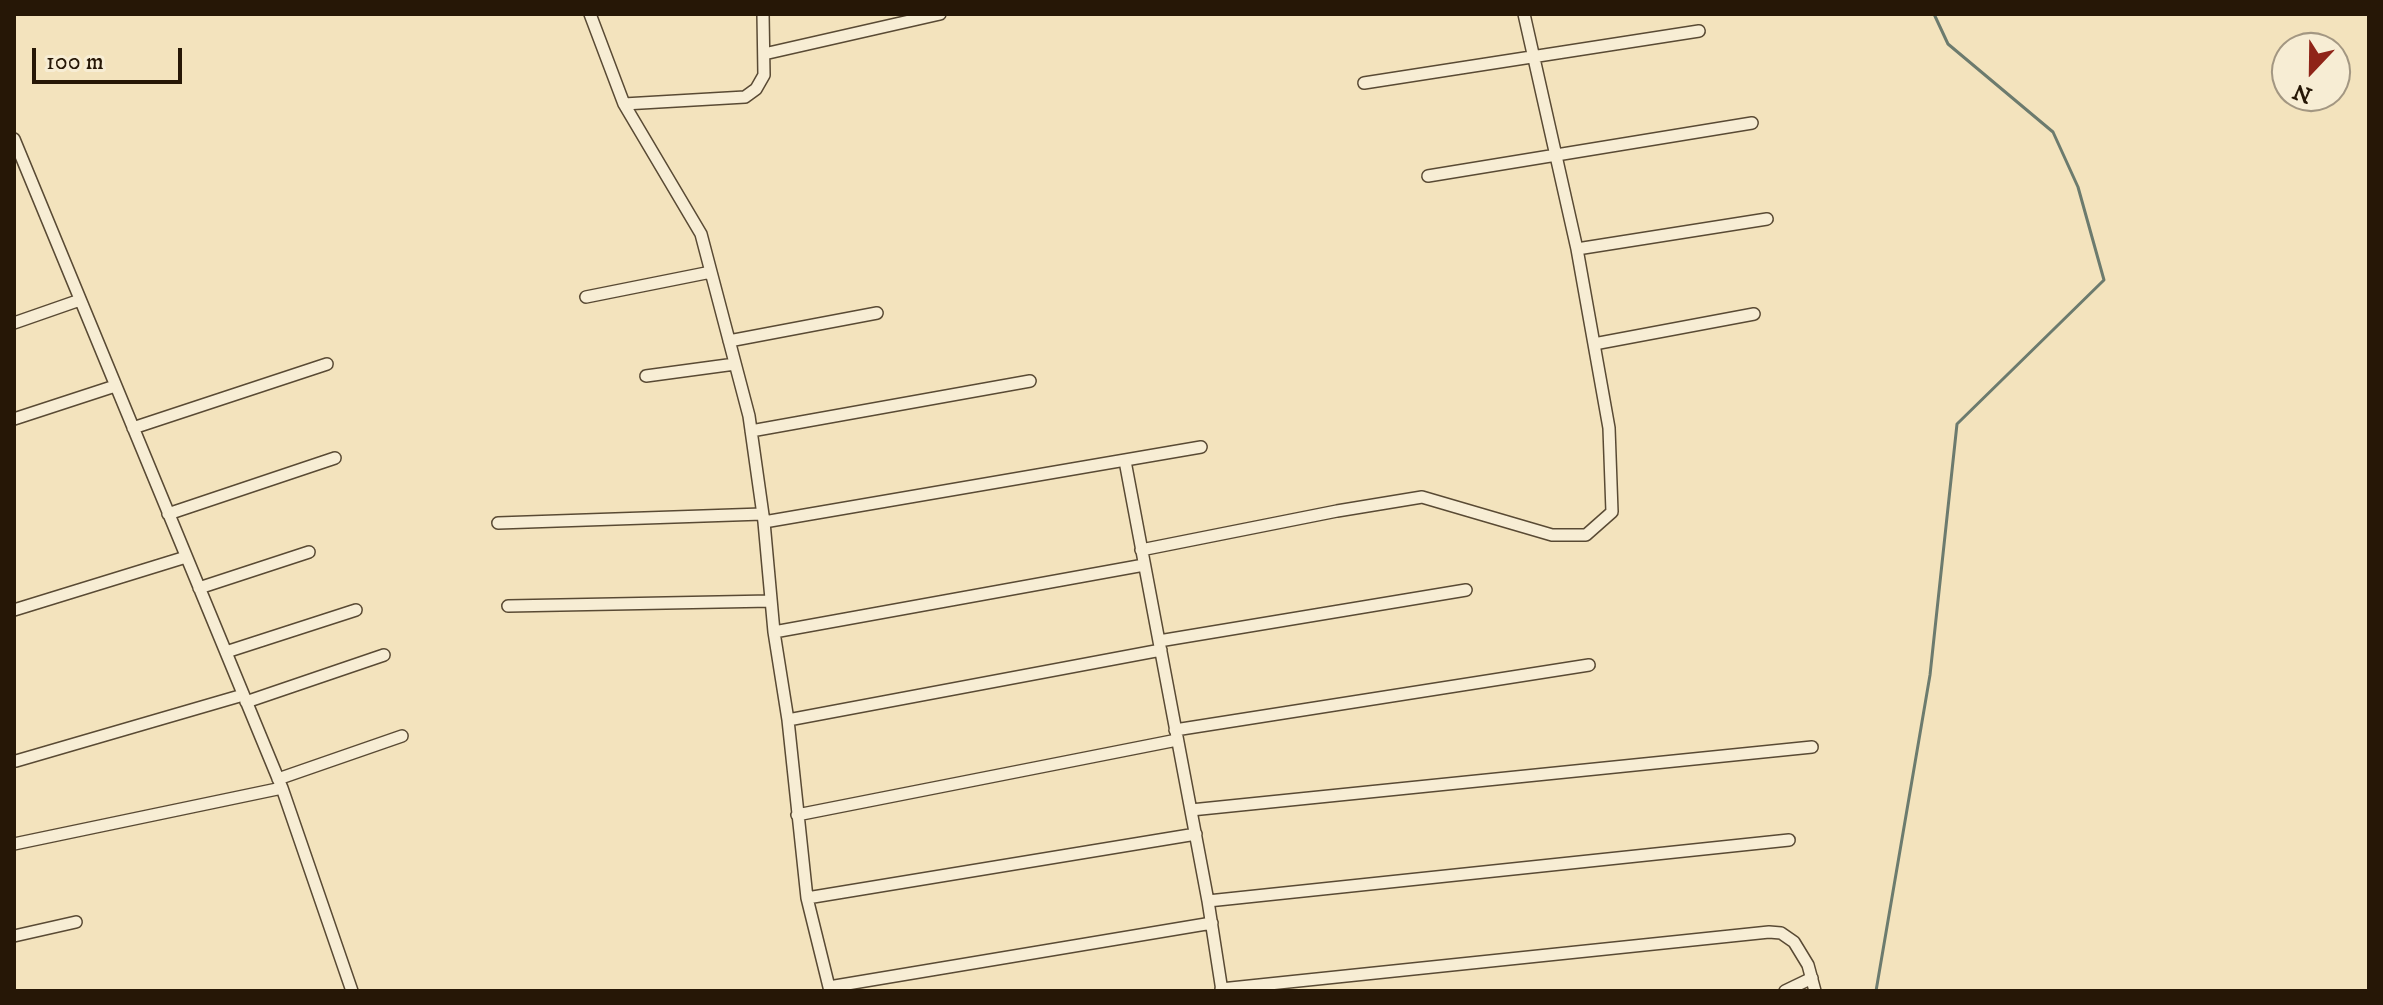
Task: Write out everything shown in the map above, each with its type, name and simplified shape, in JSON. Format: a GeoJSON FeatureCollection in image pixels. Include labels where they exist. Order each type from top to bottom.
{"type":"FeatureCollection","features":[{"type":"Feature","properties":{"kind":"street"},"geometry":{"type":"LineString","coordinates":[[592,14],[624,104],[701,234],[735,364],[751,431],[763,518],[807,898],[830,989],[1212,923]]}},
{"type":"Feature","properties":{"kind":"street"},"geometry":{"type":"LineString","coordinates":[[624,104],[745,97],[756,89],[764,75],[763,14]]}},
{"type":"Feature","properties":{"kind":"street"},"geometry":{"type":"LineString","coordinates":[[764,54],[940,14]]}},
{"type":"Feature","properties":{"kind":"street"},"geometry":{"type":"LineString","coordinates":[[1141,550],[1422,497],[1552,535],[1586,535],[1612,512],[1609,428],[1577,249],[1524,14]]}},
{"type":"Feature","properties":{"kind":"street"},"geometry":{"type":"LineString","coordinates":[[1364,83],[1699,31]]}},
{"type":"Feature","properties":{"kind":"street"},"geometry":{"type":"LineString","coordinates":[[1428,176],[1752,123]]}},
{"type":"Feature","properties":{"kind":"street"},"geometry":{"type":"LineString","coordinates":[[14,139],[280,784],[352,991]]}},
{"type":"Feature","properties":{"kind":"street"},"geometry":{"type":"LineString","coordinates":[[1577,249],[1767,219]]}},
{"type":"Feature","properties":{"kind":"street"},"geometry":{"type":"LineString","coordinates":[[586,297],[711,272]]}},
{"type":"Feature","properties":{"kind":"street"},"geometry":{"type":"LineString","coordinates":[[14,323],[80,300]]}},
{"type":"Feature","properties":{"kind":"street"},"geometry":{"type":"LineString","coordinates":[[729,341],[877,313]]}},
{"type":"Feature","properties":{"kind":"street"},"geometry":{"type":"LineString","coordinates":[[1594,344],[1754,314]]}},
{"type":"Feature","properties":{"kind":"street"},"geometry":{"type":"LineString","coordinates":[[133,428],[327,364]]}},
{"type":"Feature","properties":{"kind":"street"},"geometry":{"type":"LineString","coordinates":[[646,376],[735,364]]}},
{"type":"Feature","properties":{"kind":"street"},"geometry":{"type":"LineString","coordinates":[[751,431],[1030,381]]}},
{"type":"Feature","properties":{"kind":"street"},"geometry":{"type":"LineString","coordinates":[[14,419],[115,386]]}},
{"type":"Feature","properties":{"kind":"street"},"geometry":{"type":"LineString","coordinates":[[498,523],[763,518],[1201,447]]}},
{"type":"Feature","properties":{"kind":"street"},"geometry":{"type":"LineString","coordinates":[[168,514],[335,458]]}},
{"type":"Feature","properties":{"kind":"street"},"geometry":{"type":"LineString","coordinates":[[1125,461],[1196,834],[1222,990],[1769,932],[1781,933],[1794,942],[1808,965],[1815,991]]}},
{"type":"Feature","properties":{"kind":"street"},"geometry":{"type":"LineString","coordinates":[[199,588],[309,552]]}},
{"type":"Feature","properties":{"kind":"street"},"geometry":{"type":"LineString","coordinates":[[14,610],[186,557]]}},
{"type":"Feature","properties":{"kind":"street"},"geometry":{"type":"LineString","coordinates":[[774,632],[1144,565]]}},
{"type":"Feature","properties":{"kind":"street"},"geometry":{"type":"LineString","coordinates":[[788,720],[1160,646],[1466,590]]}},
{"type":"Feature","properties":{"kind":"street"},"geometry":{"type":"LineString","coordinates":[[508,606],[771,601]]}},
{"type":"Feature","properties":{"kind":"street"},"geometry":{"type":"LineString","coordinates":[[226,652],[356,610]]}},
{"type":"Feature","properties":{"kind":"street"},"geometry":{"type":"LineString","coordinates":[[16,761],[245,699],[384,655]]}},
{"type":"Feature","properties":{"kind":"street"},"geometry":{"type":"LineString","coordinates":[[797,815],[1176,735],[1589,665]]}},
{"type":"Feature","properties":{"kind":"street"},"geometry":{"type":"LineString","coordinates":[[14,844],[280,784],[402,736]]}},
{"type":"Feature","properties":{"kind":"street"},"geometry":{"type":"LineString","coordinates":[[1191,810],[1812,747]]}},
{"type":"Feature","properties":{"kind":"street"},"geometry":{"type":"LineString","coordinates":[[807,898],[1196,834]]}},
{"type":"Feature","properties":{"kind":"street"},"geometry":{"type":"LineString","coordinates":[[1208,901],[1789,840]]}},
{"type":"Feature","properties":{"kind":"street"},"geometry":{"type":"LineString","coordinates":[[14,936],[76,922]]}},
{"type":"Feature","properties":{"kind":"street"},"geometry":{"type":"LineString","coordinates":[[1785,991],[1812,978]]}},
{"type":"Feature","properties":{"kind":"waterway"},"geometry":{"type":"LineString","coordinates":[[1876,991],[1930,675],[1957,424],[2104,280],[2078,187],[2053,132],[1948,44],[1934,14]]}}]}
